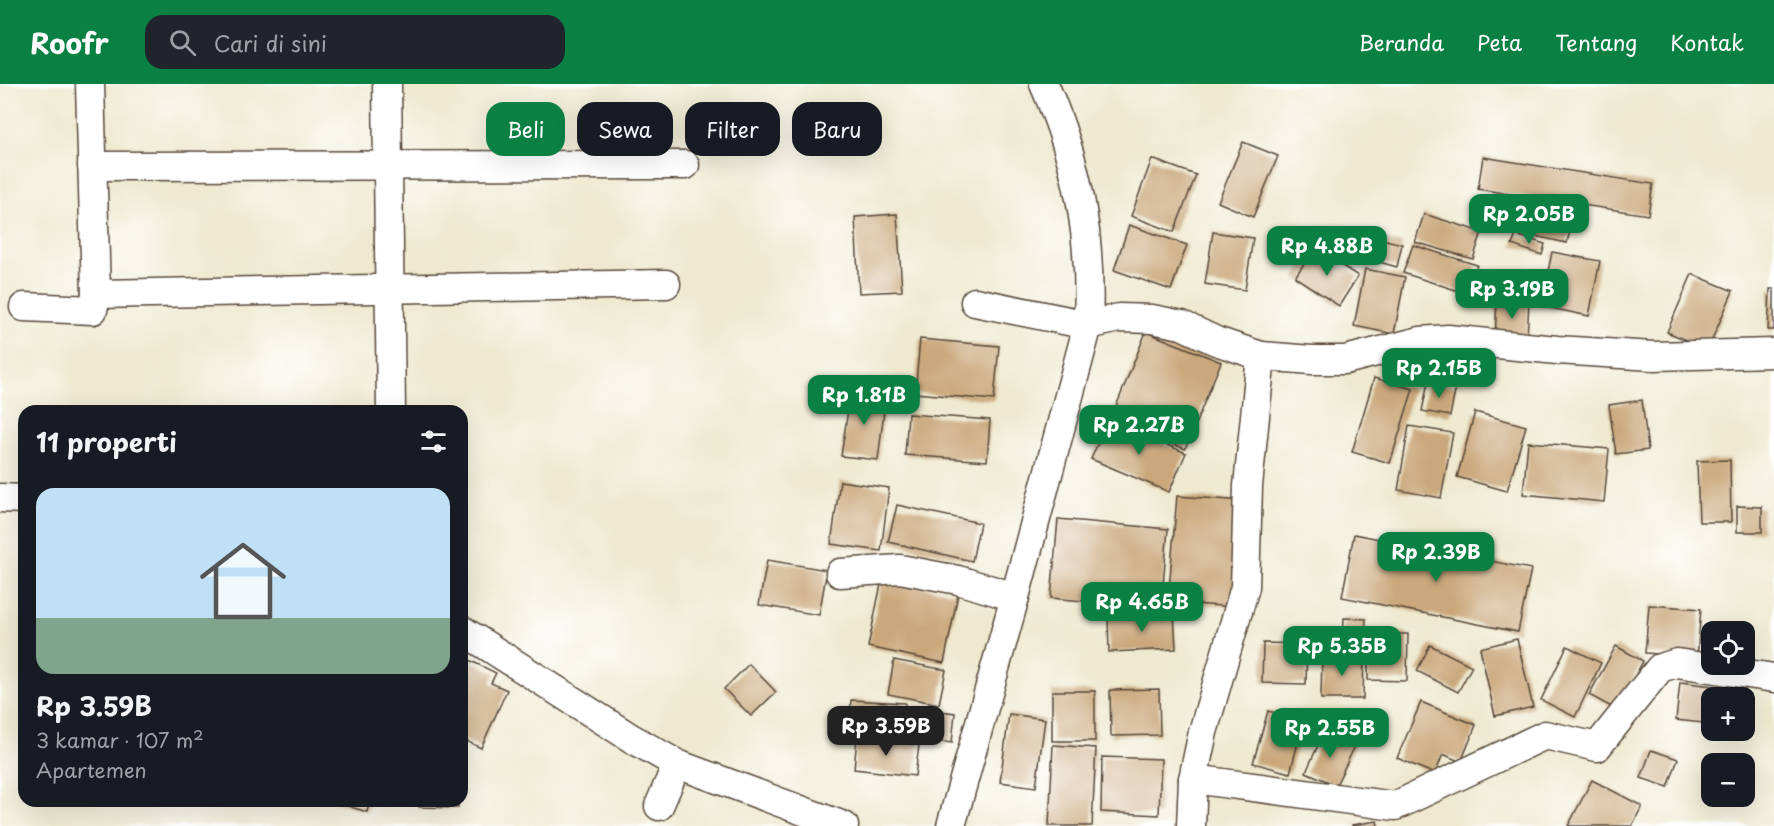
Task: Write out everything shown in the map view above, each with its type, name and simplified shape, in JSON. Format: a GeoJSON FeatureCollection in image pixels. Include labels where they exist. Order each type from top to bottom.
{"type":"FeatureCollection","features":[{"type":"Feature","properties":{"kind":"street"},"geometry":{"type":"LineString","coordinates":[[24,307],[93,310],[96,294],[90,84]]}},
{"type":"Feature","properties":{"kind":"street"},"geometry":{"type":"LineString","coordinates":[[387,84],[391,405]]}},
{"type":"Feature","properties":{"kind":"street"},"geometry":{"type":"LineString","coordinates":[[951,826],[1088,325],[1090,281],[1083,209],[1062,124],[1044,84]]}},
{"type":"Feature","properties":{"kind":"street"},"geometry":{"type":"LineString","coordinates":[[92,166],[685,165]]}},
{"type":"Feature","properties":{"kind":"street"},"geometry":{"type":"LineString","coordinates":[[96,294],[666,284]]}},
{"type":"Feature","properties":{"kind":"street"},"geometry":{"type":"LineString","coordinates":[[975,302],[1088,325],[1119,318],[1152,319],[1182,325],[1216,341],[1261,356],[1311,360],[1345,360],[1420,341],[1448,339],[1557,350],[1653,356],[1774,352]]}},
{"type":"Feature","properties":{"kind":"street"},"geometry":{"type":"LineString","coordinates":[[1191,826],[1193,779],[1203,732],[1245,587],[1249,514],[1248,486],[1261,356]]}},
{"type":"Feature","properties":{"kind":"street"},"geometry":{"type":"LineString","coordinates":[[0,498],[18,499]]}},
{"type":"Feature","properties":{"kind":"street"},"geometry":{"type":"LineString","coordinates":[[840,573],[900,569],[958,580],[1015,597]]}},
{"type":"Feature","properties":{"kind":"street"},"geometry":{"type":"LineString","coordinates":[[468,634],[631,738],[677,764],[844,826]]}},
{"type":"Feature","properties":{"kind":"street"},"geometry":{"type":"LineString","coordinates":[[1193,779],[1395,806],[1545,735],[1597,747],[1660,668],[1677,663],[1774,678]]}},
{"type":"Feature","properties":{"kind":"street"},"geometry":{"type":"LineString","coordinates":[[659,806],[677,764]]}},
{"type":"Feature","properties":{"kind":"building"},"geometry":{"type":"Polygon","coordinates":[[[1243,142],[1278,156],[1253,217],[1218,202],[1243,142]]]}},
{"type":"Feature","properties":{"kind":"building"},"geometry":{"type":"Polygon","coordinates":[[[1483,157],[1653,184],[1648,215],[1478,189],[1483,157]]]}},
{"type":"Feature","properties":{"kind":"building"},"geometry":{"type":"Polygon","coordinates":[[[1152,159],[1196,175],[1174,232],[1131,216],[1152,159]]]}},
{"type":"Feature","properties":{"kind":"building"},"geometry":{"type":"Polygon","coordinates":[[[1526,208],[1573,218],[1567,243],[1521,233],[1526,208]]]}},
{"type":"Feature","properties":{"kind":"building"},"geometry":{"type":"Polygon","coordinates":[[[897,214],[902,291],[859,293],[855,217],[897,214]]]}},
{"type":"Feature","properties":{"kind":"building"},"geometry":{"type":"Polygon","coordinates":[[[1424,214],[1482,232],[1473,259],[1415,242],[1424,214]]]}},
{"type":"Feature","properties":{"kind":"building"},"geometry":{"type":"Polygon","coordinates":[[[1129,225],[1187,245],[1171,290],[1114,270],[1129,225]]]}},
{"type":"Feature","properties":{"kind":"building"},"geometry":{"type":"Polygon","coordinates":[[[1213,232],[1253,238],[1245,290],[1205,284],[1213,232]]]}},
{"type":"Feature","properties":{"kind":"building"},"geometry":{"type":"Polygon","coordinates":[[[1516,235],[1545,244],[1542,255],[1512,245],[1516,235]]]}},
{"type":"Feature","properties":{"kind":"building"},"geometry":{"type":"Polygon","coordinates":[[[1378,238],[1402,244],[1397,267],[1372,260],[1378,238]]]}},
{"type":"Feature","properties":{"kind":"building"},"geometry":{"type":"Polygon","coordinates":[[[1413,245],[1477,265],[1468,294],[1403,273],[1413,245]]]}},
{"type":"Feature","properties":{"kind":"building"},"geometry":{"type":"Polygon","coordinates":[[[1315,248],[1358,276],[1339,306],[1295,277],[1315,248]]]}},
{"type":"Feature","properties":{"kind":"building"},"geometry":{"type":"Polygon","coordinates":[[[1552,252],[1600,261],[1589,316],[1541,306],[1552,252]]]}},
{"type":"Feature","properties":{"kind":"building"},"geometry":{"type":"Polygon","coordinates":[[[1365,269],[1405,277],[1394,334],[1354,326],[1365,269]]]}},
{"type":"Feature","properties":{"kind":"building"},"geometry":{"type":"Polygon","coordinates":[[[1692,274],[1733,291],[1708,349],[1667,332],[1692,274]]]}},
{"type":"Feature","properties":{"kind":"building"},"geometry":{"type":"Polygon","coordinates":[[[1770,289],[1774,289],[1774,330],[1768,330],[1770,289]]]}},
{"type":"Feature","properties":{"kind":"building"},"geometry":{"type":"Polygon","coordinates":[[[1497,300],[1529,302],[1527,339],[1495,337],[1497,300]]]}},
{"type":"Feature","properties":{"kind":"building"},"geometry":{"type":"Polygon","coordinates":[[[1146,332],[1221,362],[1185,449],[1111,419],[1146,332]]]}},
{"type":"Feature","properties":{"kind":"building"},"geometry":{"type":"Polygon","coordinates":[[[920,339],[999,346],[994,400],[915,393],[920,339]]]}},
{"type":"Feature","properties":{"kind":"building"},"geometry":{"type":"Polygon","coordinates":[[[1374,378],[1413,389],[1390,463],[1352,452],[1374,378]]]}},
{"type":"Feature","properties":{"kind":"building"},"geometry":{"type":"Polygon","coordinates":[[[1428,382],[1456,387],[1450,416],[1422,411],[1428,382]]]}},
{"type":"Feature","properties":{"kind":"building"},"geometry":{"type":"Polygon","coordinates":[[[851,390],[886,395],[878,460],[841,456],[851,390]]]}},
{"type":"Feature","properties":{"kind":"building"},"geometry":{"type":"Polygon","coordinates":[[[1642,400],[1648,450],[1616,454],[1609,405],[1642,400]]]}},
{"type":"Feature","properties":{"kind":"building"},"geometry":{"type":"Polygon","coordinates":[[[1475,412],[1526,426],[1507,491],[1457,477],[1475,412]]]}},
{"type":"Feature","properties":{"kind":"building"},"geometry":{"type":"Polygon","coordinates":[[[908,414],[990,420],[987,461],[905,455],[908,414]]]}},
{"type":"Feature","properties":{"kind":"building"},"geometry":{"type":"Polygon","coordinates":[[[1108,420],[1186,453],[1169,492],[1091,459],[1108,420]]]}},
{"type":"Feature","properties":{"kind":"building"},"geometry":{"type":"Polygon","coordinates":[[[1409,426],[1453,433],[1441,498],[1398,490],[1409,426]]]}},
{"type":"Feature","properties":{"kind":"building"},"geometry":{"type":"Polygon","coordinates":[[[1528,442],[1609,449],[1604,502],[1523,494],[1528,442]]]}},
{"type":"Feature","properties":{"kind":"building"},"geometry":{"type":"Polygon","coordinates":[[[1730,460],[1731,522],[1699,522],[1697,461],[1730,460]]]}},
{"type":"Feature","properties":{"kind":"building"},"geometry":{"type":"Polygon","coordinates":[[[840,481],[889,488],[881,551],[831,544],[840,481]]]}},
{"type":"Feature","properties":{"kind":"building"},"geometry":{"type":"Polygon","coordinates":[[[1177,496],[1243,501],[1234,607],[1168,602],[1177,496]]]}},
{"type":"Feature","properties":{"kind":"building"},"geometry":{"type":"Polygon","coordinates":[[[897,505],[980,523],[972,561],[888,542],[897,505]]]}},
{"type":"Feature","properties":{"kind":"building"},"geometry":{"type":"Polygon","coordinates":[[[1737,506],[1762,507],[1762,532],[1737,532],[1737,506]]]}},
{"type":"Feature","properties":{"kind":"building"},"geometry":{"type":"Polygon","coordinates":[[[1058,519],[1168,529],[1161,608],[1051,598],[1058,519]]]}},
{"type":"Feature","properties":{"kind":"building"},"geometry":{"type":"Polygon","coordinates":[[[1354,534],[1531,569],[1518,632],[1342,597],[1354,534]]]}},
{"type":"Feature","properties":{"kind":"building"},"geometry":{"type":"Polygon","coordinates":[[[767,560],[827,570],[819,615],[759,605],[767,560]]]}},
{"type":"Feature","properties":{"kind":"building"},"geometry":{"type":"Polygon","coordinates":[[[882,579],[958,594],[944,663],[868,647],[882,579]]]}},
{"type":"Feature","properties":{"kind":"building"},"geometry":{"type":"Polygon","coordinates":[[[1649,605],[1701,609],[1697,657],[1645,653],[1649,605]]]}},
{"type":"Feature","properties":{"kind":"building"},"geometry":{"type":"Polygon","coordinates":[[[1174,613],[1176,649],[1109,652],[1108,617],[1174,613]]]}},
{"type":"Feature","properties":{"kind":"building"},"geometry":{"type":"Polygon","coordinates":[[[1344,618],[1366,619],[1365,645],[1343,644],[1344,618]]]}},
{"type":"Feature","properties":{"kind":"building"},"geometry":{"type":"Polygon","coordinates":[[[1368,634],[1408,634],[1407,681],[1368,680],[1368,634]]]}},
{"type":"Feature","properties":{"kind":"building"},"geometry":{"type":"Polygon","coordinates":[[[1517,639],[1533,707],[1495,716],[1480,648],[1517,639]]]}},
{"type":"Feature","properties":{"kind":"building"},"geometry":{"type":"Polygon","coordinates":[[[1263,643],[1307,644],[1306,684],[1262,683],[1263,643]]]}},
{"type":"Feature","properties":{"kind":"building"},"geometry":{"type":"Polygon","coordinates":[[[1430,645],[1472,666],[1458,692],[1417,671],[1430,645]]]}},
{"type":"Feature","properties":{"kind":"building"},"geometry":{"type":"Polygon","coordinates":[[[1567,646],[1601,663],[1575,717],[1541,700],[1567,646]]]}},
{"type":"Feature","properties":{"kind":"building"},"geometry":{"type":"Polygon","coordinates":[[[1616,646],[1643,661],[1617,710],[1589,695],[1616,646]]]}},
{"type":"Feature","properties":{"kind":"building"},"geometry":{"type":"Polygon","coordinates":[[[1322,654],[1364,655],[1363,699],[1321,699],[1322,654]]]}},
{"type":"Feature","properties":{"kind":"building"},"geometry":{"type":"Polygon","coordinates":[[[469,660],[496,673],[491,683],[507,690],[481,748],[468,742],[469,660]]]}},
{"type":"Feature","properties":{"kind":"building"},"geometry":{"type":"Polygon","coordinates":[[[894,660],[946,670],[939,704],[888,694],[894,660]]]}},
{"type":"Feature","properties":{"kind":"building"},"geometry":{"type":"Polygon","coordinates":[[[749,664],[776,692],[751,716],[724,689],[749,664]]]}},
{"type":"Feature","properties":{"kind":"building"},"geometry":{"type":"Polygon","coordinates":[[[1680,682],[1720,687],[1701,687],[1701,723],[1676,720],[1680,682]]]}},
{"type":"Feature","properties":{"kind":"building"},"geometry":{"type":"Polygon","coordinates":[[[1159,689],[1160,735],[1111,736],[1110,690],[1159,689]]]}},
{"type":"Feature","properties":{"kind":"building"},"geometry":{"type":"Polygon","coordinates":[[[1052,691],[1095,691],[1095,741],[1052,741],[1052,691]]]}},
{"type":"Feature","properties":{"kind":"building"},"geometry":{"type":"Polygon","coordinates":[[[851,700],[905,703],[903,736],[849,733],[851,700]]]}},
{"type":"Feature","properties":{"kind":"building"},"geometry":{"type":"Polygon","coordinates":[[[1421,702],[1476,725],[1461,762],[1443,754],[1435,774],[1397,758],[1421,702]]]}},
{"type":"Feature","properties":{"kind":"building"},"geometry":{"type":"Polygon","coordinates":[[[918,708],[955,713],[952,743],[914,738],[918,708]]]}},
{"type":"Feature","properties":{"kind":"building"},"geometry":{"type":"Polygon","coordinates":[[[1268,711],[1304,720],[1290,773],[1253,763],[1268,711]]]}},
{"type":"Feature","properties":{"kind":"building"},"geometry":{"type":"Polygon","coordinates":[[[1009,714],[1045,719],[1036,787],[1000,782],[1009,714]]]}},
{"type":"Feature","properties":{"kind":"building"},"geometry":{"type":"Polygon","coordinates":[[[1324,732],[1355,746],[1336,785],[1306,772],[1324,732]]]}},
{"type":"Feature","properties":{"kind":"building"},"geometry":{"type":"Polygon","coordinates":[[[857,737],[919,745],[915,776],[854,769],[857,737]]]}},
{"type":"Feature","properties":{"kind":"building"},"geometry":{"type":"Polygon","coordinates":[[[1053,745],[1096,748],[1092,826],[1049,826],[1053,745]]]}},
{"type":"Feature","properties":{"kind":"building"},"geometry":{"type":"Polygon","coordinates":[[[1651,750],[1678,759],[1668,787],[1641,778],[1651,750]]]}},
{"type":"Feature","properties":{"kind":"building"},"geometry":{"type":"Polygon","coordinates":[[[1102,757],[1161,759],[1159,815],[1101,812],[1102,757]]]}},
{"type":"Feature","properties":{"kind":"building"},"geometry":{"type":"Polygon","coordinates":[[[1592,780],[1642,806],[1632,826],[1568,826],[1592,780]]]}},
{"type":"Feature","properties":{"kind":"building"},"geometry":{"type":"Polygon","coordinates":[[[351,807],[368,807],[367,812],[351,807]]]}},
{"type":"Feature","properties":{"kind":"building"},"geometry":{"type":"Polygon","coordinates":[[[1377,821],[1378,826],[1352,826],[1352,825],[1377,821]]]}}]}
